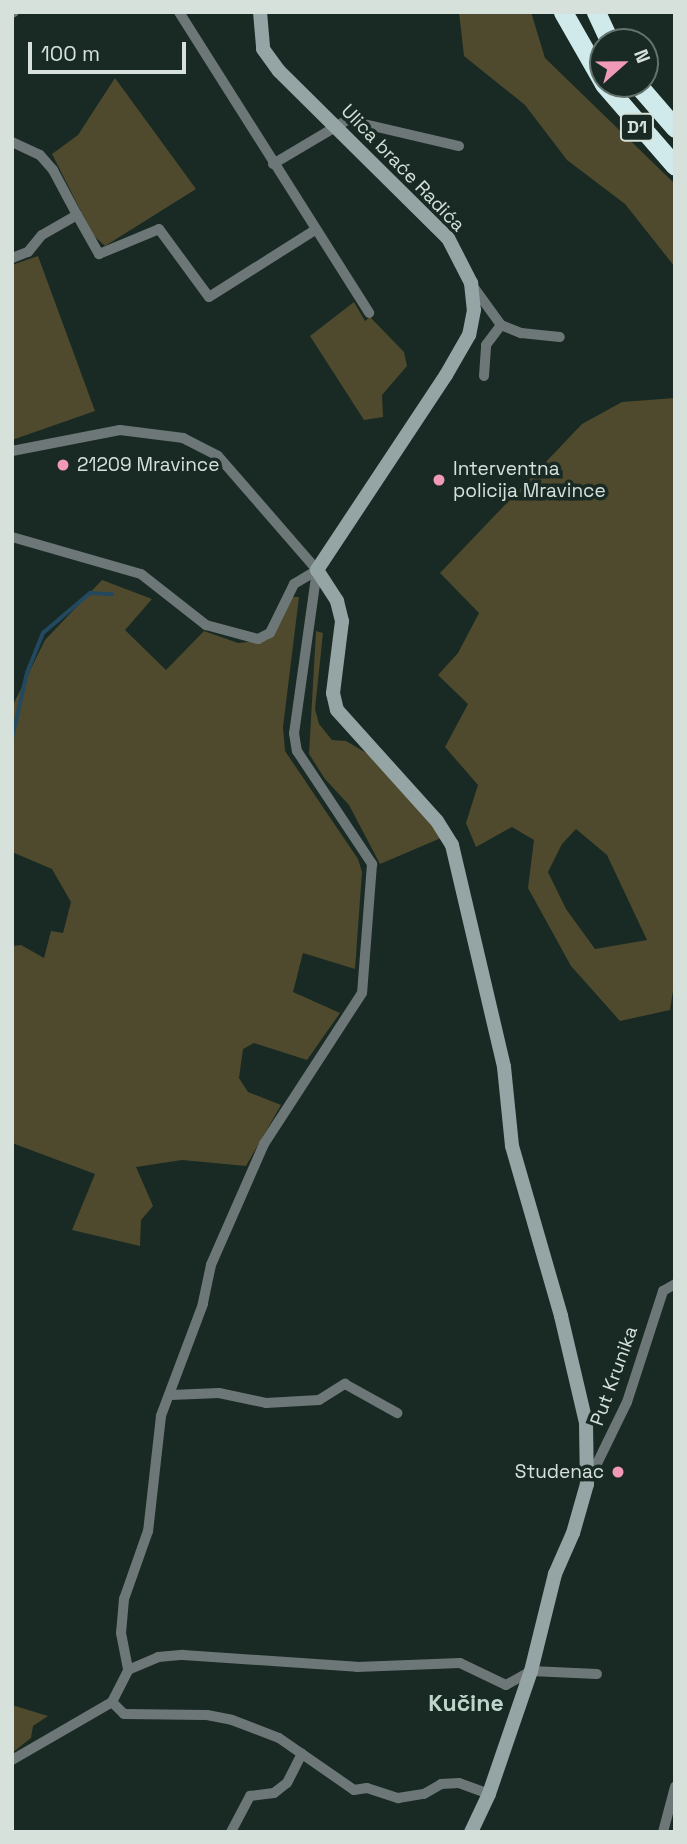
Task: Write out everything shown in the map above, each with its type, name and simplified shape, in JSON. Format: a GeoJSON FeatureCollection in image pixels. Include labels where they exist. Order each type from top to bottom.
{"type":"FeatureCollection","features":[{"type":"Feature","properties":{"kind":"highway","name":"D1"},"geometry":{"type":"LineString","coordinates":[[563,12],[589,58]]}},
{"type":"Feature","properties":{"kind":"highway"},"geometry":{"type":"LineString","coordinates":[[596,12],[603,28]]}},
{"type":"Feature","properties":{"kind":"highway","name":"D1"},"geometry":{"type":"LineString","coordinates":[[616,98],[675,166]]}},
{"type":"Feature","properties":{"kind":"highway","name":"D1"},"geometry":{"type":"LineString","coordinates":[[649,98],[675,128]]}},
{"type":"Feature","properties":{"kind":"main road","name":"Ulica braće Radića"},"geometry":{"type":"LineString","coordinates":[[260,12],[263,49],[448,238],[471,282],[474,310],[469,335],[383,473],[317,570]]}},
{"type":"Feature","properties":{"kind":"main road"},"geometry":{"type":"LineString","coordinates":[[317,570],[337,601],[342,621],[333,693],[337,710],[446,833],[466,896],[504,1067],[512,1146],[561,1316],[586,1423],[587,1484],[555,1574],[531,1671],[489,1794],[471,1832]]}},
{"type":"Feature","properties":{"kind":"street"},"geometry":{"type":"LineString","coordinates":[[179,12],[314,230],[369,313]]}},
{"type":"Feature","properties":{"kind":"street"},"geometry":{"type":"LineString","coordinates":[[274,164],[347,120],[366,122],[459,146]]}},
{"type":"Feature","properties":{"kind":"street"},"geometry":{"type":"LineString","coordinates":[[12,142],[40,155],[53,170],[99,254],[159,229],[209,296],[314,230]]}},
{"type":"Feature","properties":{"kind":"street"},"geometry":{"type":"LineString","coordinates":[[12,258],[28,252],[42,235],[77,215]]}},
{"type":"Feature","properties":{"kind":"street"},"geometry":{"type":"LineString","coordinates":[[471,282],[500,325],[521,333],[561,337]]}},
{"type":"Feature","properties":{"kind":"street"},"geometry":{"type":"LineString","coordinates":[[484,376],[486,345],[500,325]]}},
{"type":"Feature","properties":{"kind":"street"},"geometry":{"type":"LineString","coordinates":[[12,451],[120,430],[183,438],[218,456],[317,570],[295,733],[298,751],[372,863],[362,993],[264,1144],[211,1265],[171,1395],[161,1416],[148,1531],[124,1599],[121,1633],[128,1670]]}},
{"type":"Feature","properties":{"kind":"street"},"geometry":{"type":"LineString","coordinates":[[12,537],[141,574],[206,625],[258,639],[270,633],[294,584],[317,570]]}},
{"type":"Feature","properties":{"kind":"street","name":"Put Krunika"},"geometry":{"type":"LineString","coordinates":[[587,1484],[627,1402],[663,1291],[675,1284]]}},
{"type":"Feature","properties":{"kind":"street"},"geometry":{"type":"LineString","coordinates":[[171,1395],[219,1393],[266,1403],[319,1400],[345,1384],[397,1412]]}},
{"type":"Feature","properties":{"kind":"street"},"geometry":{"type":"LineString","coordinates":[[12,1760],[111,1702],[128,1670],[158,1657],[183,1655],[356,1667],[460,1664],[506,1685],[531,1671],[597,1674]]}},
{"type":"Feature","properties":{"kind":"street"},"geometry":{"type":"LineString","coordinates":[[111,1702],[124,1714],[207,1715],[232,1720],[279,1738],[354,1790],[367,1788],[398,1798],[424,1794],[440,1784],[459,1783],[489,1794]]}},
{"type":"Feature","properties":{"kind":"street"},"geometry":{"type":"LineString","coordinates":[[231,1832],[250,1796],[274,1793],[287,1783],[302,1754]]}},
{"type":"Feature","properties":{"kind":"street"},"geometry":{"type":"LineString","coordinates":[[663,1832],[675,1787]]}},
{"type":"Feature","properties":{"kind":"shaded area"},"geometry":{"type":"Polygon","coordinates":[[[459,12],[531,12],[545,58],[675,184],[675,267],[625,204],[567,160],[525,105],[464,56],[459,12]]]}},
{"type":"Feature","properties":{"kind":"shaded area"},"geometry":{"type":"Polygon","coordinates":[[[115,78],[196,189],[105,246],[93,235],[52,154],[78,135],[115,78]]]}},
{"type":"Feature","properties":{"kind":"shaded area"},"geometry":{"type":"Polygon","coordinates":[[[38,256],[95,411],[12,440],[12,265],[38,256]]]}},
{"type":"Feature","properties":{"kind":"shaded area"},"geometry":{"type":"Polygon","coordinates":[[[354,302],[365,321],[370,317],[404,352],[407,366],[382,395],[383,417],[364,420],[310,336],[354,302]]]}},
{"type":"Feature","properties":{"kind":"shaded area"},"geometry":{"type":"Polygon","coordinates":[[[675,398],[675,978],[670,1010],[620,1021],[571,966],[528,888],[534,840],[512,827],[476,847],[466,823],[478,785],[445,747],[468,704],[438,675],[458,653],[479,613],[440,573],[582,424],[622,402],[675,398]],[[576,829],[562,844],[548,872],[566,909],[595,949],[647,940],[607,855],[576,829]]]}},
{"type":"Feature","properties":{"kind":"shaded area"},"geometry":{"type":"Polygon","coordinates":[[[102,580],[152,599],[125,630],[166,670],[204,631],[238,643],[268,640],[292,597],[299,597],[283,727],[285,751],[358,859],[362,872],[355,969],[303,953],[293,992],[340,1013],[307,1060],[254,1043],[243,1049],[239,1078],[248,1092],[281,1105],[246,1166],[182,1160],[136,1167],[153,1206],[141,1220],[140,1246],[72,1230],[95,1174],[12,1143],[12,946],[21,945],[44,958],[51,931],[63,933],[71,902],[52,869],[12,852],[12,707],[45,640],[102,580]]]}},
{"type":"Feature","properties":{"kind":"shaded area"},"geometry":{"type":"Polygon","coordinates":[[[316,631],[323,633],[315,709],[319,724],[332,740],[346,741],[368,754],[426,814],[441,838],[380,864],[349,805],[325,779],[309,754],[316,631]]]}},
{"type":"Feature","properties":{"kind":"shaded area"},"geometry":{"type":"Polygon","coordinates":[[[12,1705],[48,1716],[33,1726],[31,1738],[12,1753],[12,1705]]]}},
{"type":"Feature","properties":{"kind":"waterway"},"geometry":{"type":"LineString","coordinates":[[12,738],[27,673],[43,633],[90,593],[112,594]]}},
{"type":"Feature","properties":{"kind":"place","name":"21209 Mravince"},"geometry":{"type":"Point","coordinates":[63,465]}},
{"type":"Feature","properties":{"kind":"place","name":"Interventna policija Mravince"},"geometry":{"type":"Point","coordinates":[439,480]}},
{"type":"Feature","properties":{"kind":"place","name":"Studenac"},"geometry":{"type":"Point","coordinates":[618,1472]}},
{"type":"Feature","properties":{"kind":"district","name":"Kučine"},"geometry":{"type":"Point","coordinates":[466,1703]}}]}
